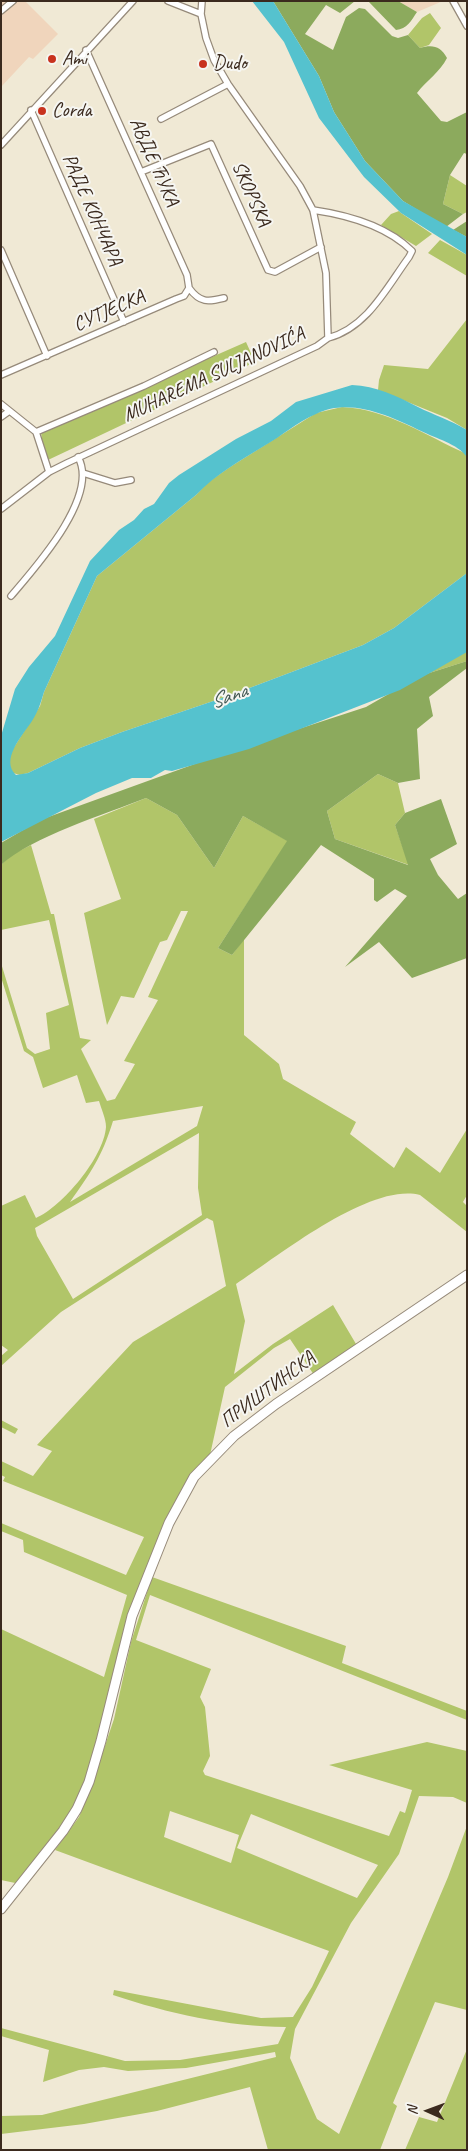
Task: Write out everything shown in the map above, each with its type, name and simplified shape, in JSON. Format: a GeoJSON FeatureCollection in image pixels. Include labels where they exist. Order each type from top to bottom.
{"type":"FeatureCollection","features":[{"type":"Feature","properties":{"kind":"street"},"geometry":{"type":"LineString","coordinates":[[1,11],[13,1]]}},
{"type":"Feature","properties":{"kind":"street"},"geometry":{"type":"LineString","coordinates":[[1,145],[132,1]]}},
{"type":"Feature","properties":{"kind":"street"},"geometry":{"type":"LineString","coordinates":[[168,1],[201,14]]}},
{"type":"Feature","properties":{"kind":"street","name":"MUHAREMA SULJANOVIĆA"},"geometry":{"type":"LineString","coordinates":[[1,509],[49,472],[317,346],[328,338],[326,272],[313,210],[300,186],[228,84],[214,60],[206,38],[201,14],[202,1]]}},
{"type":"Feature","properties":{"kind":"street"},"geometry":{"type":"LineString","coordinates":[[453,1],[467,26]]}},
{"type":"Feature","properties":{"kind":"street","name":"АВДЕ ЋУКА"},"geometry":{"type":"LineString","coordinates":[[86,50],[187,276],[190,288]]}},
{"type":"Feature","properties":{"kind":"street"},"geometry":{"type":"LineString","coordinates":[[161,119],[228,84]]}},
{"type":"Feature","properties":{"kind":"street","name":"РАДЕ КОНЧАРА"},"geometry":{"type":"LineString","coordinates":[[31,110],[124,322]]}},
{"type":"Feature","properties":{"kind":"street","name":"SKOPSKA"},"geometry":{"type":"LineString","coordinates":[[141,172],[211,144],[268,270],[275,272],[321,247]]}},
{"type":"Feature","properties":{"kind":"street"},"geometry":{"type":"LineString","coordinates":[[313,210],[351,216],[391,236],[412,251],[367,314],[352,328],[328,338]]}},
{"type":"Feature","properties":{"kind":"street"},"geometry":{"type":"LineString","coordinates":[[1,250],[47,356]]}},
{"type":"Feature","properties":{"kind":"street"},"geometry":{"type":"LineString","coordinates":[[190,288],[202,301],[208,302],[224,298]]}},
{"type":"Feature","properties":{"kind":"street","name":"СУТЈЕСКА"},"geometry":{"type":"LineString","coordinates":[[1,376],[184,296],[190,288]]}},
{"type":"Feature","properties":{"kind":"street"},"geometry":{"type":"LineString","coordinates":[[36,432],[144,386],[214,352]]}},
{"type":"Feature","properties":{"kind":"street"},"geometry":{"type":"LineString","coordinates":[[1,404],[8,412],[36,432],[49,472]]}},
{"type":"Feature","properties":{"kind":"street"},"geometry":{"type":"LineString","coordinates":[[1,417],[8,412]]}},
{"type":"Feature","properties":{"kind":"street"},"geometry":{"type":"LineString","coordinates":[[11,596],[57,540],[77,496],[84,472],[78,457]]}},
{"type":"Feature","properties":{"kind":"street"},"geometry":{"type":"LineString","coordinates":[[84,472],[116,483],[131,480]]}},
{"type":"Feature","properties":{"kind":"street","name":"ПРИШТИНСКА"},"geometry":{"type":"LineString","coordinates":[[1,1909],[63,1831],[77,1809],[89,1782],[101,1741],[124,1643],[144,1583],[180,1500],[194,1477],[234,1436],[276,1404],[467,1274]]}},
{"type":"Feature","properties":{"kind":"shaded area"},"geometry":{"type":"Polygon","coordinates":[[[1,1],[25,1],[58,34],[33,59],[29,57],[1,87],[1,1]]]}},
{"type":"Feature","properties":{"kind":"shaded area"},"geometry":{"type":"Polygon","coordinates":[[[398,1],[443,1],[417,12],[398,1]]]}},
{"type":"Feature","properties":{"kind":"green space"},"geometry":{"type":"Polygon","coordinates":[[[273,1],[355,1],[340,13],[326,5],[305,34],[333,50],[346,17],[359,8],[365,9],[392,36],[398,38],[408,35],[420,48],[432,46],[442,51],[447,58],[437,72],[417,93],[441,121],[447,122],[467,112],[467,154],[464,153],[450,175],[443,204],[463,214],[446,227],[442,225],[403,201],[365,161],[334,112],[319,76],[273,1]]]}},
{"type":"Feature","properties":{"kind":"green space"},"geometry":{"type":"Polygon","coordinates":[[[368,1],[398,1],[417,12],[406,26],[396,30],[368,1]]]}},
{"type":"Feature","properties":{"kind":"green space"},"geometry":{"type":"Polygon","coordinates":[[[430,13],[441,28],[429,45],[420,48],[408,35],[422,18],[430,13]]]}},
{"type":"Feature","properties":{"kind":"green space"},"geometry":{"type":"Polygon","coordinates":[[[450,175],[467,186],[467,212],[463,214],[443,204],[450,175]]]}},
{"type":"Feature","properties":{"kind":"green space"},"geometry":{"type":"Polygon","coordinates":[[[399,211],[432,234],[416,246],[381,225],[391,214],[399,211]]]}},
{"type":"Feature","properties":{"kind":"green space"},"geometry":{"type":"Polygon","coordinates":[[[467,221],[467,237],[453,230],[467,221]]]}},
{"type":"Feature","properties":{"kind":"green space"},"geometry":{"type":"Polygon","coordinates":[[[440,240],[467,255],[467,276],[428,253],[440,240]]]}},
{"type":"Feature","properties":{"kind":"green space"},"geometry":{"type":"Polygon","coordinates":[[[467,319],[467,430],[447,418],[378,390],[384,365],[428,369],[467,319]]]}},
{"type":"Feature","properties":{"kind":"green space"},"geometry":{"type":"Polygon","coordinates":[[[246,342],[255,362],[48,460],[41,432],[246,342]]]}},
{"type":"Feature","properties":{"kind":"green space"},"geometry":{"type":"Polygon","coordinates":[[[342,407],[359,409],[391,418],[467,454],[467,573],[394,628],[363,645],[231,695],[80,748],[28,773],[20,775],[13,773],[6,760],[40,706],[44,692],[97,576],[196,495],[207,483],[230,467],[316,413],[342,407]]]}},
{"type":"Feature","properties":{"kind":"green space"},"geometry":{"type":"Polygon","coordinates":[[[467,649],[467,661],[420,676],[467,649]]]}},
{"type":"Feature","properties":{"kind":"green space"},"geometry":{"type":"Polygon","coordinates":[[[467,661],[467,668],[429,697],[433,716],[417,729],[420,779],[398,783],[378,774],[327,811],[335,839],[408,865],[395,825],[405,813],[441,799],[457,844],[430,859],[438,875],[458,899],[467,893],[467,958],[412,978],[379,942],[345,967],[407,896],[395,889],[377,902],[374,900],[374,879],[321,845],[232,955],[218,948],[287,841],[243,816],[214,868],[177,815],[146,798],[50,836],[14,855],[1,865],[1,843],[40,820],[225,753],[366,707],[420,676],[467,661]]]}},
{"type":"Feature","properties":{"kind":"green space"},"geometry":{"type":"Polygon","coordinates":[[[378,774],[398,783],[405,813],[395,825],[409,865],[335,839],[327,811],[378,774]]]}},
{"type":"Feature","properties":{"kind":"green space"},"geometry":{"type":"Polygon","coordinates":[[[146,798],[177,815],[214,868],[243,816],[288,841],[218,948],[232,955],[244,939],[244,1035],[279,1064],[283,1079],[356,1122],[350,1134],[394,1168],[406,1147],[440,1173],[467,1129],[467,1195],[463,1202],[467,1206],[467,1232],[420,1195],[399,1194],[376,1200],[351,1210],[325,1224],[236,1284],[245,1321],[234,1374],[273,1344],[333,1305],[356,1344],[314,1375],[290,1339],[274,1348],[225,1387],[210,1455],[172,1512],[116,1672],[79,1803],[20,1884],[1,1880],[1,1629],[104,1677],[127,1595],[24,1552],[23,1540],[1,1531],[1,1523],[126,1575],[144,1537],[3,1481],[5,1477],[1,1475],[1,1461],[33,1476],[52,1451],[37,1445],[133,1342],[226,1286],[213,1221],[207,1218],[61,1312],[1,1366],[1,1356],[8,1350],[1,1345],[1,1206],[25,1195],[36,1218],[58,1203],[80,1180],[90,1166],[98,1152],[106,1127],[99,1101],[86,1103],[77,1075],[43,1088],[33,1057],[24,1051],[1,977],[1,963],[27,1048],[35,1054],[50,1049],[46,1013],[69,1005],[49,920],[1,930],[1,865],[11,855],[31,845],[51,914],[54,914],[80,1038],[91,1040],[81,1049],[107,1101],[115,1099],[135,1064],[124,1061],[158,1000],[148,997],[188,911],[181,911],[167,940],[160,942],[134,998],[121,996],[107,1025],[84,913],[121,899],[94,819],[146,798]],[[203,1106],[113,1121],[105,1145],[95,1164],[70,1202],[197,1126],[203,1106]],[[199,1133],[35,1228],[37,1236],[73,1299],[202,1215],[198,1188],[199,1133]]]}},
{"type":"Feature","properties":{"kind":"green space"},"geometry":{"type":"Polygon","coordinates":[[[1,1420],[18,1429],[15,1434],[1,1427],[1,1420]]]}},
{"type":"Feature","properties":{"kind":"green space"},"geometry":{"type":"Polygon","coordinates":[[[152,1577],[346,1646],[342,1663],[467,1711],[467,1720],[150,1595],[136,1640],[211,1669],[200,1697],[205,1707],[210,1756],[203,1771],[205,1775],[389,1836],[400,1811],[405,1813],[412,1790],[329,1765],[427,1742],[467,1751],[467,1803],[453,1797],[419,1796],[399,1854],[351,1923],[295,2029],[290,2058],[317,2119],[339,2134],[448,1877],[467,1826],[467,2010],[435,2002],[393,2103],[397,2106],[380,2150],[268,2150],[250,2087],[157,2111],[84,2124],[1,2134],[1,2116],[42,2115],[276,2057],[275,2052],[186,2068],[128,2071],[104,2067],[79,2070],[43,2082],[49,2050],[1,2036],[1,2028],[125,2061],[180,2060],[278,2044],[286,2027],[242,2025],[198,2018],[155,2008],[113,1995],[114,1990],[261,2018],[293,2017],[312,1987],[329,1951],[55,1850],[79,1817],[90,1790],[114,1719],[131,1642],[152,1577]],[[170,1811],[164,1837],[231,1863],[239,1835],[170,1811]],[[251,1814],[237,1848],[357,1898],[378,1865],[251,1814]]]}},
{"type":"Feature","properties":{"kind":"green space"},"geometry":{"type":"Polygon","coordinates":[[[467,2049],[467,2150],[405,2150],[419,2117],[437,2122],[467,2049]]]}},
{"type":"Feature","properties":{"kind":"water"},"geometry":{"type":"Polygon","coordinates":[[[252,1],[273,1],[319,76],[334,112],[365,161],[403,201],[467,237],[467,255],[401,213],[364,177],[319,118],[284,42],[252,1]]]}},
{"type":"Feature","properties":{"kind":"water","name":"Sana"},"geometry":{"type":"Polygon","coordinates":[[[352,385],[386,392],[467,430],[467,457],[458,448],[396,420],[370,410],[342,407],[329,409],[309,417],[228,468],[97,576],[44,692],[36,714],[14,748],[10,762],[12,769],[16,775],[28,773],[80,748],[231,695],[363,645],[394,628],[467,573],[467,652],[400,690],[249,749],[172,771],[165,770],[151,778],[132,778],[96,793],[1,842],[1,736],[15,689],[29,667],[55,636],[90,561],[119,530],[134,520],[144,509],[154,504],[169,483],[179,475],[236,439],[271,421],[296,402],[352,385]]]}},
{"type":"Feature","properties":{"kind":"place","name":"Ami"},"geometry":{"type":"Point","coordinates":[52,59]}},
{"type":"Feature","properties":{"kind":"place","name":"Dudo"},"geometry":{"type":"Point","coordinates":[203,64]}},
{"type":"Feature","properties":{"kind":"place","name":"Corda"},"geometry":{"type":"Point","coordinates":[42,111]}}]}
